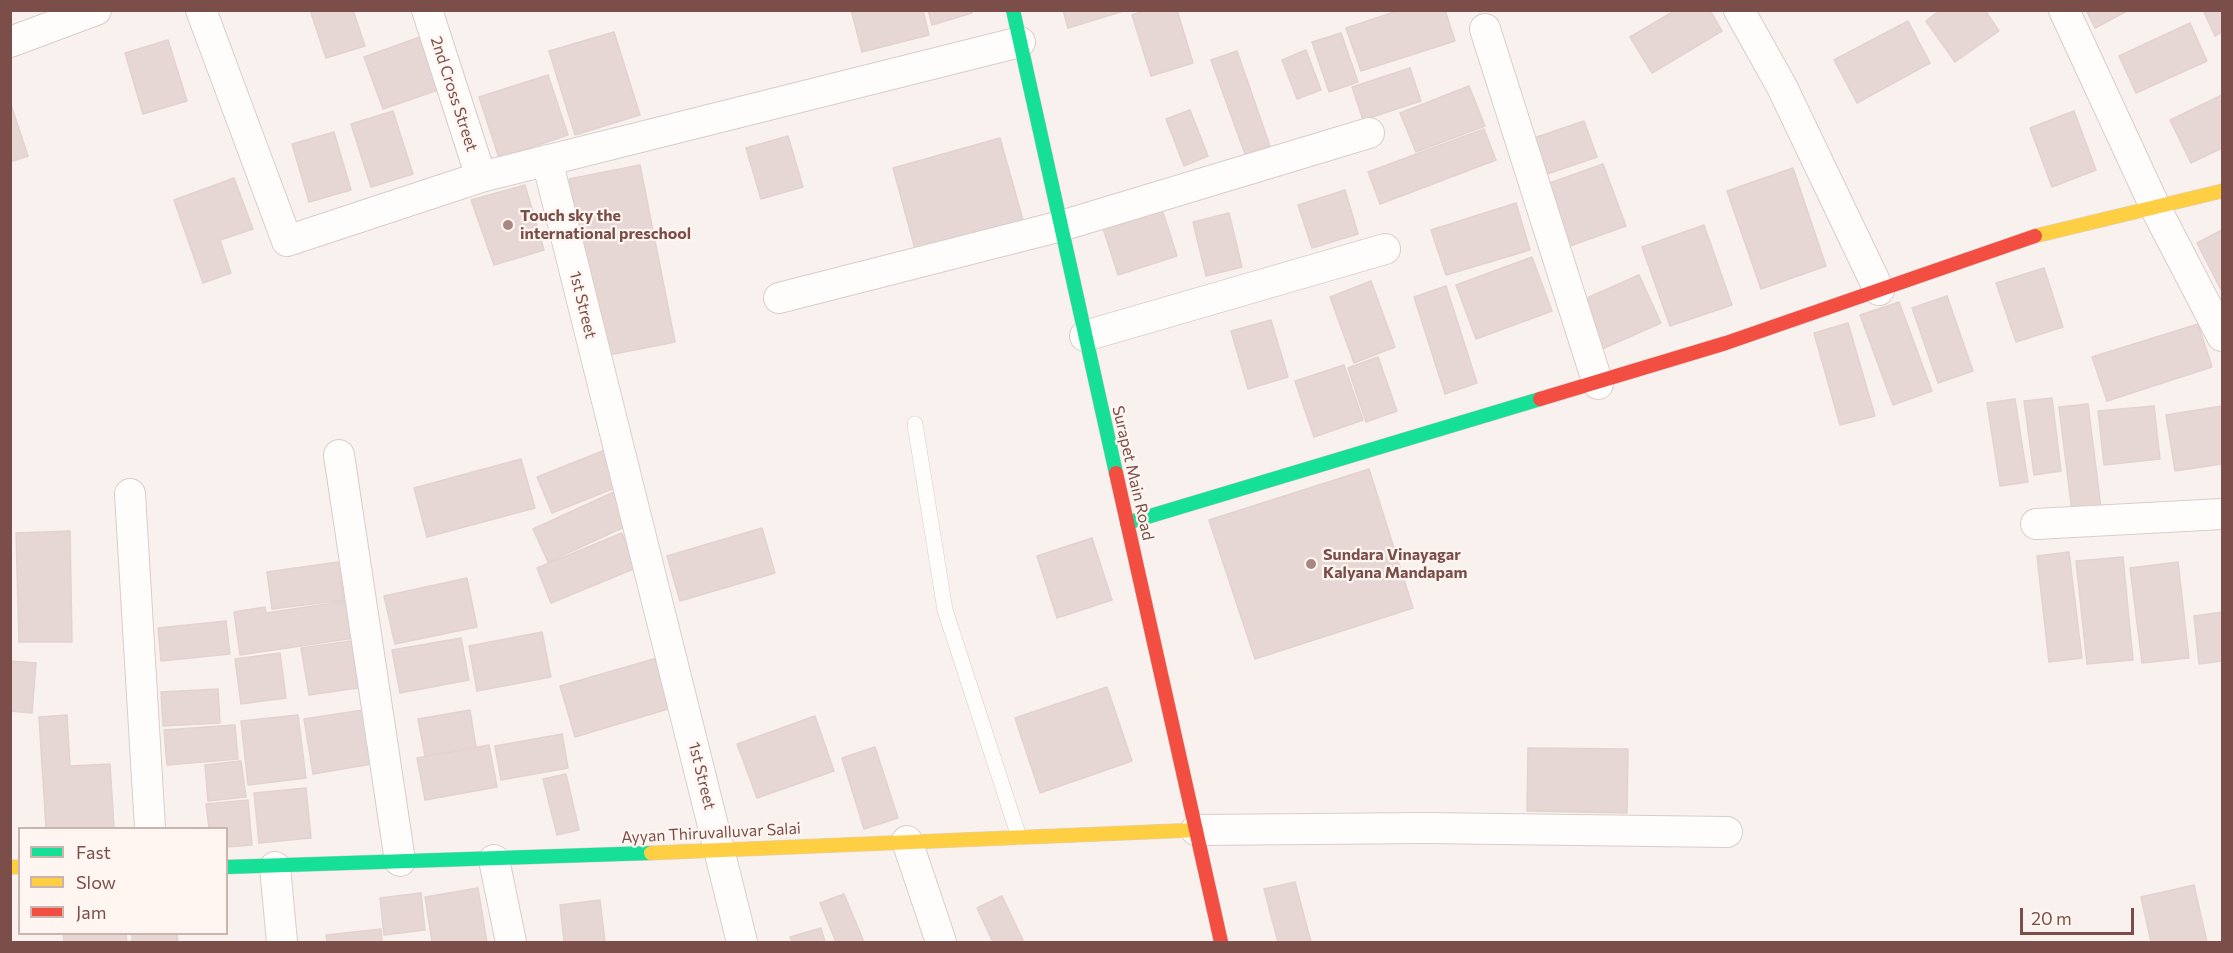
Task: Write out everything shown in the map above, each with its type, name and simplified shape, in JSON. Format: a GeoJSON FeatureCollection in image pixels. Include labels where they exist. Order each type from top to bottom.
{"type":"FeatureCollection","features":[{"type":"Feature","properties":{"kind":"street"},"geometry":{"type":"LineString","coordinates":[[10,42],[96,10]]}},
{"type":"Feature","properties":{"kind":"street"},"geometry":{"type":"LineString","coordinates":[[201,10],[287,241],[481,177],[1020,42]]}},
{"type":"Feature","properties":{"kind":"street","name":"2nd Cross Street"},"geometry":{"type":"LineString","coordinates":[[427,10],[481,177]]}},
{"type":"Feature","properties":{"kind":"street","name":"Surapet Main Road"},"geometry":{"type":"LineString","coordinates":[[1013,10],[1221,942]]}},
{"type":"Feature","properties":{"kind":"street"},"geometry":{"type":"LineString","coordinates":[[1739,10],[1782,87],[1879,290]]}},
{"type":"Feature","properties":{"kind":"street"},"geometry":{"type":"LineString","coordinates":[[2064,10],[2156,208],[2223,336]]}},
{"type":"Feature","properties":{"kind":"street"},"geometry":{"type":"LineString","coordinates":[[1485,29],[1598,384]]}},
{"type":"Feature","properties":{"kind":"street"},"geometry":{"type":"LineString","coordinates":[[779,298],[1061,226],[1369,133]]}},
{"type":"Feature","properties":{"kind":"street","name":"1st Street"},"geometry":{"type":"LineString","coordinates":[[547,160],[721,849],[742,942]]}},
{"type":"Feature","properties":{"kind":"street"},"geometry":{"type":"LineString","coordinates":[[1127,523],[1598,384],[1726,343],[2021,239],[2223,191]]}},
{"type":"Feature","properties":{"kind":"street"},"geometry":{"type":"LineString","coordinates":[[1085,336],[1385,249]]}},
{"type":"Feature","properties":{"kind":"street"},"geometry":{"type":"LineString","coordinates":[[339,455],[400,861]]}},
{"type":"Feature","properties":{"kind":"street"},"geometry":{"type":"LineString","coordinates":[[130,494],[150,827]]}},
{"type":"Feature","properties":{"kind":"street"},"geometry":{"type":"LineString","coordinates":[[2036,524],[2223,514]]}},
{"type":"Feature","properties":{"kind":"street"},"geometry":{"type":"LineString","coordinates":[[1196,830],[1426,828],[1726,832]]}},
{"type":"Feature","properties":{"kind":"street","name":"Ayyan Thiruvalluvar Salai"},"geometry":{"type":"LineString","coordinates":[[228,867],[494,860],[1196,830]]}},
{"type":"Feature","properties":{"kind":"street"},"geometry":{"type":"LineString","coordinates":[[907,841],[941,942]]}},
{"type":"Feature","properties":{"kind":"street"},"geometry":{"type":"LineString","coordinates":[[494,860],[511,942]]}},
{"type":"Feature","properties":{"kind":"street"},"geometry":{"type":"LineString","coordinates":[[275,867],[282,942]]}},
{"type":"Feature","properties":{"kind":"lane"},"geometry":{"type":"LineString","coordinates":[[915,424],[945,610],[1019,837]]}},
{"type":"Feature","properties":{"kind":"building"},"geometry":{"type":"Polygon","coordinates":[[[310,10],[353,10],[365,46],[326,58],[310,10]]]}},
{"type":"Feature","properties":{"kind":"building"},"geometry":{"type":"Polygon","coordinates":[[[851,10],[923,10],[929,35],[862,52],[851,10]]]}},
{"type":"Feature","properties":{"kind":"building"},"geometry":{"type":"Polygon","coordinates":[[[928,10],[972,10],[972,13],[932,25],[928,10]]]}},
{"type":"Feature","properties":{"kind":"building"},"geometry":{"type":"Polygon","coordinates":[[[1063,10],[1127,10],[1068,28],[1063,10]]]}},
{"type":"Feature","properties":{"kind":"building"},"geometry":{"type":"Polygon","coordinates":[[[1147,10],[1177,10],[1193,63],[1151,76],[1132,15],[1147,10]]]}},
{"type":"Feature","properties":{"kind":"building"},"geometry":{"type":"Polygon","coordinates":[[[1400,10],[1445,10],[1455,41],[1361,71],[1346,28],[1400,10]]]}},
{"type":"Feature","properties":{"kind":"building"},"geometry":{"type":"Polygon","coordinates":[[[1676,10],[1710,10],[1722,31],[1652,73],[1630,37],[1676,10]]]}},
{"type":"Feature","properties":{"kind":"building"},"geometry":{"type":"Polygon","coordinates":[[[1940,10],[1985,10],[1999,31],[1955,62],[1926,21],[1940,10]]]}},
{"type":"Feature","properties":{"kind":"building"},"geometry":{"type":"Polygon","coordinates":[[[2086,10],[2129,10],[2095,28],[2086,10]]]}},
{"type":"Feature","properties":{"kind":"building"},"geometry":{"type":"Polygon","coordinates":[[[2203,10],[2222,10],[2222,32],[2215,36],[2203,10]]]}},
{"type":"Feature","properties":{"kind":"building"},"geometry":{"type":"Polygon","coordinates":[[[1908,21],[1930,63],[1857,103],[1834,60],[1908,21]]]}},
{"type":"Feature","properties":{"kind":"building"},"geometry":{"type":"Polygon","coordinates":[[[2190,23],[2207,61],[2136,93],[2119,56],[2190,23]]]}},
{"type":"Feature","properties":{"kind":"building"},"geometry":{"type":"Polygon","coordinates":[[[614,32],[640,115],[575,135],[549,51],[614,32]]]}},
{"type":"Feature","properties":{"kind":"building"},"geometry":{"type":"Polygon","coordinates":[[[1341,33],[1358,82],[1329,92],[1312,42],[1341,33]]]}},
{"type":"Feature","properties":{"kind":"building"},"geometry":{"type":"Polygon","coordinates":[[[420,37],[438,90],[383,109],[364,57],[420,37]]]}},
{"type":"Feature","properties":{"kind":"building"},"geometry":{"type":"Polygon","coordinates":[[[168,40],[187,101],[143,114],[125,53],[168,40]]]}},
{"type":"Feature","properties":{"kind":"building"},"geometry":{"type":"Polygon","coordinates":[[[1306,50],[1321,90],[1297,99],[1282,60],[1306,50]]]}},
{"type":"Feature","properties":{"kind":"building"},"geometry":{"type":"Polygon","coordinates":[[[1237,51],[1270,146],[1245,154],[1211,60],[1237,51]]]}},
{"type":"Feature","properties":{"kind":"building"},"geometry":{"type":"Polygon","coordinates":[[[1410,68],[1421,101],[1363,120],[1352,87],[1410,68]]]}},
{"type":"Feature","properties":{"kind":"building"},"geometry":{"type":"Polygon","coordinates":[[[548,75],[568,135],[499,158],[479,97],[548,75]]]}},
{"type":"Feature","properties":{"kind":"building"},"geometry":{"type":"Polygon","coordinates":[[[1469,86],[1485,126],[1416,152],[1400,113],[1469,86]]]}},
{"type":"Feature","properties":{"kind":"building"},"geometry":{"type":"Polygon","coordinates":[[[2222,95],[2222,148],[2191,163],[2170,120],[2222,95]]]}},
{"type":"Feature","properties":{"kind":"building"},"geometry":{"type":"Polygon","coordinates":[[[10,102],[28,156],[10,162],[10,102]]]}},
{"type":"Feature","properties":{"kind":"building"},"geometry":{"type":"Polygon","coordinates":[[[1190,110],[1208,156],[1184,166],[1166,119],[1190,110]]]}},
{"type":"Feature","properties":{"kind":"building"},"geometry":{"type":"Polygon","coordinates":[[[393,111],[413,174],[371,187],[351,124],[393,111]]]}},
{"type":"Feature","properties":{"kind":"building"},"geometry":{"type":"Polygon","coordinates":[[[2074,111],[2096,170],[2052,187],[2030,128],[2074,111]]]}},
{"type":"Feature","properties":{"kind":"building"},"geometry":{"type":"Polygon","coordinates":[[[1584,121],[1597,157],[1547,174],[1534,138],[1584,121]]]}},
{"type":"Feature","properties":{"kind":"building"},"geometry":{"type":"Polygon","coordinates":[[[1484,129],[1496,160],[1380,204],[1368,172],[1484,129]]]}},
{"type":"Feature","properties":{"kind":"building"},"geometry":{"type":"Polygon","coordinates":[[[334,132],[351,190],[309,202],[292,144],[334,132]]]}},
{"type":"Feature","properties":{"kind":"building"},"geometry":{"type":"Polygon","coordinates":[[[788,136],[803,187],[761,199],[746,148],[788,136]]]}},
{"type":"Feature","properties":{"kind":"building"},"geometry":{"type":"Polygon","coordinates":[[[1000,138],[1023,220],[915,249],[893,168],[1000,138]]]}},
{"type":"Feature","properties":{"kind":"building"},"geometry":{"type":"Polygon","coordinates":[[[1603,164],[1626,226],[1570,246],[1547,184],[1603,164]]]}},
{"type":"Feature","properties":{"kind":"building"},"geometry":{"type":"Polygon","coordinates":[[[640,165],[675,342],[604,356],[569,179],[640,165]]]}},
{"type":"Feature","properties":{"kind":"building"},"geometry":{"type":"Polygon","coordinates":[[[1793,168],[1826,266],[1761,289],[1727,191],[1793,168]]]}},
{"type":"Feature","properties":{"kind":"building"},"geometry":{"type":"Polygon","coordinates":[[[234,178],[253,229],[220,240],[231,273],[203,283],[174,200],[234,178]]]}},
{"type":"Feature","properties":{"kind":"building","name":"Touch sky the international preschool"},"geometry":{"type":"Polygon","coordinates":[[[525,185],[544,250],[494,265],[471,200],[525,185]]]}},
{"type":"Feature","properties":{"kind":"building"},"geometry":{"type":"Polygon","coordinates":[[[1345,190],[1358,234],[1312,248],[1298,205],[1345,190]]]}},
{"type":"Feature","properties":{"kind":"building"},"geometry":{"type":"Polygon","coordinates":[[[1516,203],[1530,250],[1446,275],[1431,230],[1516,203]]]}},
{"type":"Feature","properties":{"kind":"building"},"geometry":{"type":"Polygon","coordinates":[[[1161,206],[1177,256],[1118,275],[1102,225],[1161,206]]]}},
{"type":"Feature","properties":{"kind":"building"},"geometry":{"type":"Polygon","coordinates":[[[1229,213],[1242,267],[1206,276],[1193,222],[1229,213]]]}},
{"type":"Feature","properties":{"kind":"building"},"geometry":{"type":"Polygon","coordinates":[[[1704,225],[1732,305],[1670,326],[1642,247],[1704,225]]]}},
{"type":"Feature","properties":{"kind":"building"},"geometry":{"type":"Polygon","coordinates":[[[2222,230],[2222,292],[2197,243],[2222,230]]]}},
{"type":"Feature","properties":{"kind":"building"},"geometry":{"type":"Polygon","coordinates":[[[1532,257],[1552,311],[1476,339],[1456,285],[1532,257]]]}},
{"type":"Feature","properties":{"kind":"building"},"geometry":{"type":"Polygon","coordinates":[[[2044,268],[2063,327],[2016,342],[1996,283],[2044,268]]]}},
{"type":"Feature","properties":{"kind":"building"},"geometry":{"type":"Polygon","coordinates":[[[1639,275],[1661,323],[1602,349],[1580,301],[1639,275]]]}},
{"type":"Feature","properties":{"kind":"building"},"geometry":{"type":"Polygon","coordinates":[[[1371,281],[1395,347],[1354,363],[1330,297],[1371,281]]]}},
{"type":"Feature","properties":{"kind":"building"},"geometry":{"type":"Polygon","coordinates":[[[1446,286],[1477,383],[1445,394],[1414,297],[1446,286]]]}},
{"type":"Feature","properties":{"kind":"building"},"geometry":{"type":"Polygon","coordinates":[[[1947,296],[1973,371],[1938,383],[1912,308],[1947,296]]]}},
{"type":"Feature","properties":{"kind":"building"},"geometry":{"type":"Polygon","coordinates":[[[1899,302],[1932,391],[1893,405],[1860,315],[1899,302]]]}},
{"type":"Feature","properties":{"kind":"building"},"geometry":{"type":"Polygon","coordinates":[[[1271,320],[1288,377],[1248,389],[1231,331],[1271,320]]]}},
{"type":"Feature","properties":{"kind":"building"},"geometry":{"type":"Polygon","coordinates":[[[1848,323],[1875,416],[1840,425],[1814,333],[1848,323]]]}},
{"type":"Feature","properties":{"kind":"building"},"geometry":{"type":"Polygon","coordinates":[[[2198,324],[2212,367],[2107,401],[2092,357],[2198,324]]]}},
{"type":"Feature","properties":{"kind":"building"},"geometry":{"type":"Polygon","coordinates":[[[1378,357],[1397,411],[1366,422],[1348,368],[1378,357]]]}},
{"type":"Feature","properties":{"kind":"building"},"geometry":{"type":"Polygon","coordinates":[[[1344,365],[1363,420],[1314,437],[1295,381],[1344,365]]]}},
{"type":"Feature","properties":{"kind":"building"},"geometry":{"type":"Polygon","coordinates":[[[2052,398],[2061,471],[2034,475],[2024,401],[2052,398]]]}},
{"type":"Feature","properties":{"kind":"building"},"geometry":{"type":"Polygon","coordinates":[[[2015,399],[2028,482],[2000,486],[1987,403],[2015,399]]]}},
{"type":"Feature","properties":{"kind":"building"},"geometry":{"type":"Polygon","coordinates":[[[2088,404],[2101,508],[2072,512],[2059,407],[2088,404]]]}},
{"type":"Feature","properties":{"kind":"building"},"geometry":{"type":"Polygon","coordinates":[[[2154,406],[2160,459],[2104,465],[2098,411],[2154,406]]]}},
{"type":"Feature","properties":{"kind":"building"},"geometry":{"type":"Polygon","coordinates":[[[2222,406],[2222,464],[2175,471],[2166,415],[2222,406]]]}},
{"type":"Feature","properties":{"kind":"building"},"geometry":{"type":"Polygon","coordinates":[[[605,450],[620,486],[552,513],[537,477],[605,450]]]}},
{"type":"Feature","properties":{"kind":"building"},"geometry":{"type":"Polygon","coordinates":[[[521,459],[535,508],[427,537],[414,488],[521,459]]]}},
{"type":"Feature","properties":{"kind":"building","name":"Sundara Vinayagar Kalyana Mandapam"},"geometry":{"type":"Polygon","coordinates":[[[1369,469],[1413,608],[1255,659],[1209,520],[1369,469]]]}},
{"type":"Feature","properties":{"kind":"building"},"geometry":{"type":"Polygon","coordinates":[[[616,491],[631,524],[548,562],[533,529],[616,491]]]}},
{"type":"Feature","properties":{"kind":"building"},"geometry":{"type":"Polygon","coordinates":[[[762,528],[775,573],[680,601],[667,556],[762,528]]]}},
{"type":"Feature","properties":{"kind":"building"},"geometry":{"type":"Polygon","coordinates":[[[70,531],[72,642],[19,642],[16,533],[70,531]]]}},
{"type":"Feature","properties":{"kind":"building"},"geometry":{"type":"Polygon","coordinates":[[[622,533],[636,568],[551,603],[537,568],[622,533]]]}},
{"type":"Feature","properties":{"kind":"building"},"geometry":{"type":"Polygon","coordinates":[[[1092,538],[1112,600],[1057,618],[1037,556],[1092,538]]]}},
{"type":"Feature","properties":{"kind":"building"},"geometry":{"type":"Polygon","coordinates":[[[2069,552],[2082,658],[2049,662],[2037,556],[2069,552]]]}},
{"type":"Feature","properties":{"kind":"building"},"geometry":{"type":"Polygon","coordinates":[[[2123,557],[2133,660],[2087,664],[2076,561],[2123,557]]]}},
{"type":"Feature","properties":{"kind":"building"},"geometry":{"type":"Polygon","coordinates":[[[338,562],[344,600],[272,609],[267,572],[338,562]]]}},
{"type":"Feature","properties":{"kind":"building"},"geometry":{"type":"Polygon","coordinates":[[[2178,562],[2189,658],[2142,663],[2130,568],[2178,562]]]}},
{"type":"Feature","properties":{"kind":"building"},"geometry":{"type":"Polygon","coordinates":[[[467,578],[477,627],[395,644],[384,596],[467,578]]]}},
{"type":"Feature","properties":{"kind":"building"},"geometry":{"type":"Polygon","coordinates":[[[347,601],[354,638],[240,655],[234,612],[265,607],[266,613],[347,601]]]}},
{"type":"Feature","properties":{"kind":"building"},"geometry":{"type":"Polygon","coordinates":[[[2222,612],[2222,661],[2199,664],[2194,616],[2222,612]]]}},
{"type":"Feature","properties":{"kind":"building"},"geometry":{"type":"Polygon","coordinates":[[[226,621],[230,654],[161,661],[158,628],[226,621]]]}},
{"type":"Feature","properties":{"kind":"building"},"geometry":{"type":"Polygon","coordinates":[[[542,632],[551,677],[477,691],[469,646],[542,632]]]}},
{"type":"Feature","properties":{"kind":"building"},"geometry":{"type":"Polygon","coordinates":[[[461,638],[469,680],[400,693],[392,650],[461,638]]]}},
{"type":"Feature","properties":{"kind":"building"},"geometry":{"type":"Polygon","coordinates":[[[351,641],[358,688],[309,695],[301,648],[351,641]]]}},
{"type":"Feature","properties":{"kind":"building"},"geometry":{"type":"Polygon","coordinates":[[[280,653],[286,698],[241,704],[235,659],[280,653]]]}},
{"type":"Feature","properties":{"kind":"building"},"geometry":{"type":"Polygon","coordinates":[[[664,656],[678,706],[575,737],[560,686],[664,656]]]}},
{"type":"Feature","properties":{"kind":"building"},"geometry":{"type":"Polygon","coordinates":[[[10,661],[36,663],[32,713],[10,711],[10,661]]]}},
{"type":"Feature","properties":{"kind":"building"},"geometry":{"type":"Polygon","coordinates":[[[1107,687],[1132,761],[1040,793],[1015,718],[1107,687]]]}},
{"type":"Feature","properties":{"kind":"building"},"geometry":{"type":"Polygon","coordinates":[[[218,689],[220,723],[163,726],[161,692],[218,689]]]}},
{"type":"Feature","properties":{"kind":"building"},"geometry":{"type":"Polygon","coordinates":[[[363,710],[372,764],[313,774],[304,719],[363,710]]]}},
{"type":"Feature","properties":{"kind":"building"},"geometry":{"type":"Polygon","coordinates":[[[470,710],[476,747],[425,756],[418,719],[470,710]]]}},
{"type":"Feature","properties":{"kind":"building"},"geometry":{"type":"Polygon","coordinates":[[[67,715],[70,766],[110,764],[114,827],[46,827],[39,717],[67,715]]]}},
{"type":"Feature","properties":{"kind":"building"},"geometry":{"type":"Polygon","coordinates":[[[298,715],[306,778],[248,785],[241,721],[298,715]]]}},
{"type":"Feature","properties":{"kind":"building"},"geometry":{"type":"Polygon","coordinates":[[[815,716],[834,771],[757,798],[737,744],[815,716]]]}},
{"type":"Feature","properties":{"kind":"building"},"geometry":{"type":"Polygon","coordinates":[[[235,725],[238,759],[167,765],[164,730],[235,725]]]}},
{"type":"Feature","properties":{"kind":"building"},"geometry":{"type":"Polygon","coordinates":[[[562,734],[568,768],[501,780],[495,746],[562,734]]]}},
{"type":"Feature","properties":{"kind":"building"},"geometry":{"type":"Polygon","coordinates":[[[489,745],[497,787],[425,800],[417,758],[489,745]]]}},
{"type":"Feature","properties":{"kind":"building"},"geometry":{"type":"Polygon","coordinates":[[[875,747],[898,818],[864,829],[842,758],[875,747]]]}},
{"type":"Feature","properties":{"kind":"building"},"geometry":{"type":"Polygon","coordinates":[[[1528,748],[1628,749],[1627,813],[1527,811],[1528,748]]]}},
{"type":"Feature","properties":{"kind":"building"},"geometry":{"type":"Polygon","coordinates":[[[241,761],[246,797],[208,801],[205,765],[241,761]]]}},
{"type":"Feature","properties":{"kind":"building"},"geometry":{"type":"Polygon","coordinates":[[[566,774],[579,830],[557,835],[543,779],[566,774]]]}},
{"type":"Feature","properties":{"kind":"building"},"geometry":{"type":"Polygon","coordinates":[[[306,788],[311,838],[259,843],[254,793],[306,788]]]}},
{"type":"Feature","properties":{"kind":"building"},"geometry":{"type":"Polygon","coordinates":[[[248,800],[252,845],[228,847],[228,827],[209,827],[206,804],[248,800]]]}},
{"type":"Feature","properties":{"kind":"building"},"geometry":{"type":"Polygon","coordinates":[[[1295,882],[1311,942],[1278,942],[1264,889],[1295,882]]]}},
{"type":"Feature","properties":{"kind":"building"},"geometry":{"type":"Polygon","coordinates":[[[2194,885],[2207,942],[2151,942],[2141,897],[2194,885]]]}},
{"type":"Feature","properties":{"kind":"building"},"geometry":{"type":"Polygon","coordinates":[[[478,888],[487,942],[432,942],[425,897],[478,888]]]}},
{"type":"Feature","properties":{"kind":"building"},"geometry":{"type":"Polygon","coordinates":[[[421,893],[425,930],[384,935],[380,898],[421,893]]]}},
{"type":"Feature","properties":{"kind":"building"},"geometry":{"type":"Polygon","coordinates":[[[844,894],[864,942],[836,942],[820,903],[844,894]]]}},
{"type":"Feature","properties":{"kind":"building"},"geometry":{"type":"Polygon","coordinates":[[[1002,896],[1023,940],[993,942],[977,908],[1002,896]]]}},
{"type":"Feature","properties":{"kind":"building"},"geometry":{"type":"Polygon","coordinates":[[[600,900],[605,942],[564,942],[560,905],[600,900]]]}},
{"type":"Feature","properties":{"kind":"building"},"geometry":{"type":"Polygon","coordinates":[[[821,928],[825,942],[792,942],[790,937],[821,928]]]}},
{"type":"Feature","properties":{"kind":"building"},"geometry":{"type":"Polygon","coordinates":[[[381,929],[382,942],[327,942],[326,935],[381,929]]]}},
{"type":"Feature","properties":{"kind":"building"},"geometry":{"type":"Polygon","coordinates":[[[63,935],[126,935],[127,942],[64,942],[63,935]]]}},
{"type":"Feature","properties":{"kind":"building"},"geometry":{"type":"Polygon","coordinates":[[[132,935],[177,935],[178,942],[132,942],[132,935]]]}},
{"type":"Feature","properties":{"kind":"traffic: fast"},"geometry":{"type":"LineString","coordinates":[[1013,10],[1116,473]]}},
{"type":"Feature","properties":{"kind":"traffic: fast"},"geometry":{"type":"LineString","coordinates":[[1127,523],[1540,399]]}},
{"type":"Feature","properties":{"kind":"traffic: fast"},"geometry":{"type":"LineString","coordinates":[[228,867],[651,853]]}},
{"type":"Feature","properties":{"kind":"traffic: slow"},"geometry":{"type":"LineString","coordinates":[[2035,236],[2222,191]]}},
{"type":"Feature","properties":{"kind":"traffic: slow"},"geometry":{"type":"LineString","coordinates":[[651,853],[1196,830]]}},
{"type":"Feature","properties":{"kind":"traffic: slow"},"geometry":{"type":"LineString","coordinates":[[10,867],[18,867]]}},
{"type":"Feature","properties":{"kind":"traffic: jam"},"geometry":{"type":"LineString","coordinates":[[1540,399],[1726,343],[2035,236]]}},
{"type":"Feature","properties":{"kind":"traffic: jam"},"geometry":{"type":"LineString","coordinates":[[1116,473],[1221,942]]}},
{"type":"Feature","properties":{"kind":"place","name":"Touch sky the international preschool"},"geometry":{"type":"Point","coordinates":[508,225]}},
{"type":"Feature","properties":{"kind":"place","name":"Sundara Vinayagar Kalyana Mandapam"},"geometry":{"type":"Point","coordinates":[1311,564]}}]}
